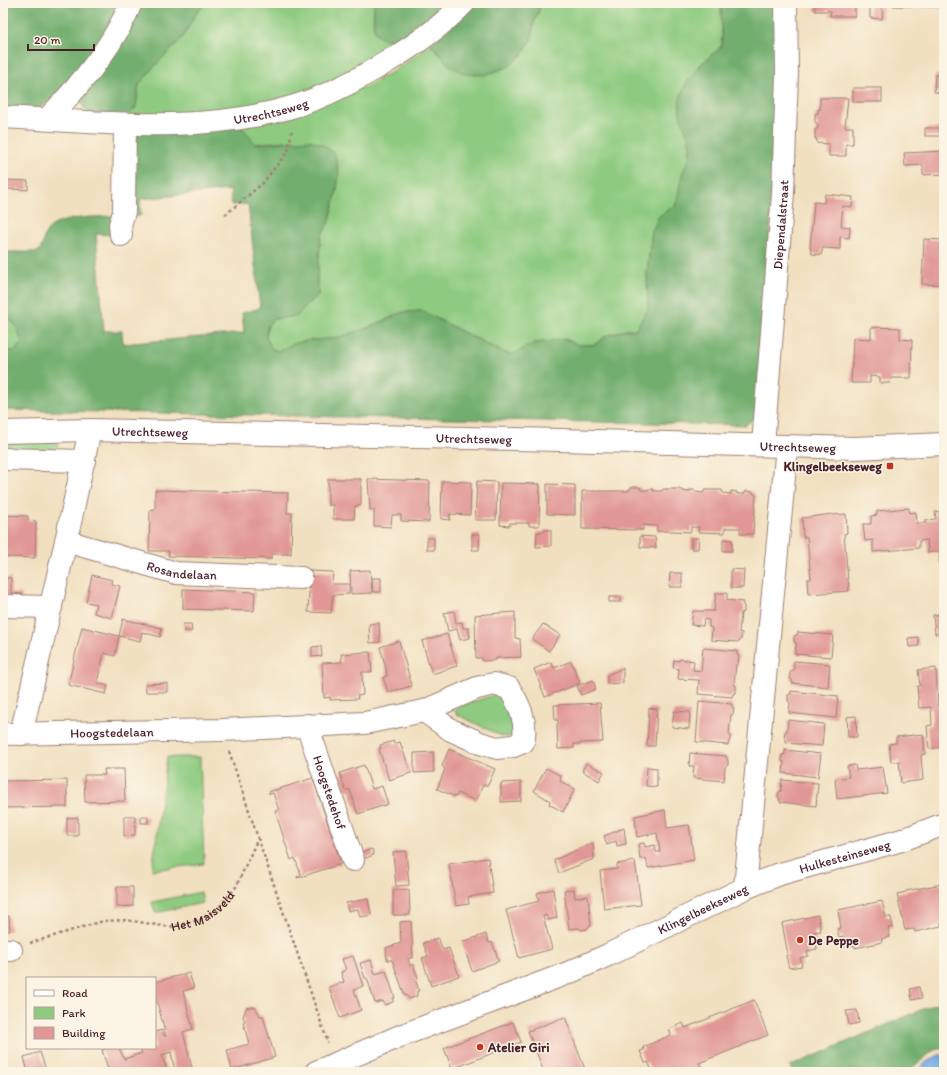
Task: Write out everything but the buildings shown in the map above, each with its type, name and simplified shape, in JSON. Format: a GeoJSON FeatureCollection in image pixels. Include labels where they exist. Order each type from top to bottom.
{"type":"FeatureCollection","features":[{"type":"Feature","properties":{"kind":"street"},"geometry":{"type":"LineString","coordinates":[[47,120],[68,99],[102,54],[131,3]]}},
{"type":"Feature","properties":{"kind":"street","name":"Utrechtseweg"},"geometry":{"type":"LineString","coordinates":[[3,118],[125,124],[167,124],[222,120],[268,113],[295,106],[337,90],[411,48],[448,20],[464,3]]}},
{"type":"Feature","properties":{"kind":"street","name":"Diependalstraat"},"geometry":{"type":"LineString","coordinates":[[763,445],[784,193],[787,88],[786,3]]}},
{"type":"Feature","properties":{"kind":"street"},"geometry":{"type":"LineString","coordinates":[[122,235],[120,225],[124,212],[125,124]]}},
{"type":"Feature","properties":{"kind":"street"},"geometry":{"type":"LineString","coordinates":[[12,734],[51,607],[90,430]]}},
{"type":"Feature","properties":{"kind":"street","name":"Utrechtseweg"},"geometry":{"type":"LineString","coordinates":[[3,432],[90,430],[854,448],[944,444]]}},
{"type":"Feature","properties":{"kind":"street","name":"Klingelbeekseweg"},"geometry":{"type":"LineString","coordinates":[[316,1072],[337,1068],[400,1036],[568,973],[746,888],[786,446]]}},
{"type":"Feature","properties":{"kind":"street"},"geometry":{"type":"LineString","coordinates":[[3,459],[84,461]]}},
{"type":"Feature","properties":{"kind":"street","name":"Rosandelaan"},"geometry":{"type":"LineString","coordinates":[[66,541],[176,573],[301,578]]}},
{"type":"Feature","properties":{"kind":"street"},"geometry":{"type":"LineString","coordinates":[[3,606],[51,607]]}},
{"type":"Feature","properties":{"kind":"street"},"geometry":{"type":"LineString","coordinates":[[222,730],[365,723],[424,711]]}},
{"type":"Feature","properties":{"kind":"street","name":"Hoogstedehof"},"geometry":{"type":"LineString","coordinates":[[308,725],[353,860]]}},
{"type":"Feature","properties":{"kind":"street","name":"Hoogstedelaan"},"geometry":{"type":"LineString","coordinates":[[12,734],[222,730]]}},
{"type":"Feature","properties":{"kind":"street","name":"Hulkesteinseweg"},"geometry":{"type":"LineString","coordinates":[[746,888],[780,874],[902,840],[944,824]]}},
{"type":"Feature","properties":{"kind":"path"},"geometry":{"type":"LineString","coordinates":[[225,215],[263,183],[288,151],[295,106]]}},
{"type":"Feature","properties":{"kind":"path"},"geometry":{"type":"LineString","coordinates":[[222,730],[337,1068]]}},
{"type":"Feature","properties":{"kind":"path","name":"Het Maisveld"},"geometry":{"type":"LineString","coordinates":[[7,950],[103,920],[126,920],[170,927],[200,920],[220,906],[236,888],[258,838]]}},
{"type":"Feature","properties":{"kind":"green space"},"geometry":{"type":"Polygon","coordinates":[[[3,3],[124,3],[109,31],[59,94],[44,105],[31,111],[3,110],[3,3]]]}},
{"type":"Feature","properties":{"kind":"green space"},"geometry":{"type":"Polygon","coordinates":[[[138,3],[205,3],[195,15],[183,37],[152,69],[139,85],[136,107],[129,115],[90,113],[83,106],[81,96],[138,3]]]}},
{"type":"Feature","properties":{"kind":"green space"},"geometry":{"type":"Polygon","coordinates":[[[205,3],[374,3],[373,27],[404,41],[351,71],[309,90],[275,101],[234,109],[192,113],[129,115],[136,107],[139,85],[152,69],[183,37],[195,15],[205,3]]]}},
{"type":"Feature","properties":{"kind":"green space"},"geometry":{"type":"Polygon","coordinates":[[[374,3],[449,3],[404,41],[385,39],[376,33],[374,28],[374,3]]]}},
{"type":"Feature","properties":{"kind":"green space"},"geometry":{"type":"Polygon","coordinates":[[[478,3],[540,3],[539,11],[533,23],[531,40],[521,56],[508,67],[485,75],[465,74],[449,65],[431,44],[478,3]]]}},
{"type":"Feature","properties":{"kind":"green space"},"geometry":{"type":"Polygon","coordinates":[[[540,3],[721,3],[722,46],[700,65],[680,114],[689,136],[689,161],[683,172],[676,205],[668,210],[652,231],[647,272],[648,309],[636,329],[625,330],[606,336],[594,345],[578,345],[565,339],[512,355],[503,352],[422,311],[403,312],[368,328],[343,336],[296,343],[278,351],[270,348],[266,336],[268,325],[274,319],[297,316],[306,305],[318,295],[317,278],[321,236],[330,220],[339,174],[335,154],[284,141],[254,144],[250,136],[241,127],[367,86],[395,70],[431,44],[449,65],[533,31],[540,3]]]}},
{"type":"Feature","properties":{"kind":"green space"},"geometry":{"type":"Polygon","coordinates":[[[721,3],[778,3],[777,133],[756,418],[745,425],[3,410],[3,347],[11,351],[17,350],[21,341],[17,327],[6,315],[3,278],[8,252],[38,252],[42,246],[46,232],[58,223],[77,218],[114,216],[114,235],[96,234],[104,331],[122,331],[123,344],[244,333],[242,313],[260,308],[248,204],[232,205],[230,190],[140,199],[141,215],[137,217],[131,206],[134,133],[241,127],[250,136],[255,144],[310,140],[322,144],[335,154],[339,174],[330,220],[321,236],[317,278],[318,295],[306,305],[297,316],[274,319],[268,325],[266,336],[271,348],[278,351],[296,343],[343,336],[368,328],[403,312],[422,311],[502,352],[512,355],[534,343],[565,339],[578,345],[594,345],[606,336],[625,330],[636,329],[648,309],[647,272],[652,231],[659,216],[676,205],[682,176],[689,156],[689,140],[680,114],[682,94],[686,84],[699,67],[722,46],[721,3]]]}},
{"type":"Feature","properties":{"kind":"green space"},"geometry":{"type":"Polygon","coordinates":[[[3,288],[6,315],[17,327],[21,341],[18,350],[11,351],[3,347],[3,288]]]}},
{"type":"Feature","properties":{"kind":"green space"},"geometry":{"type":"Polygon","coordinates":[[[54,441],[57,444],[58,452],[3,451],[3,442],[54,441]]]}},
{"type":"Feature","properties":{"kind":"green space"},"geometry":{"type":"Polygon","coordinates":[[[503,692],[514,721],[514,735],[507,737],[501,736],[456,714],[455,711],[457,707],[503,692]]]}},
{"type":"Feature","properties":{"kind":"green space"},"geometry":{"type":"Polygon","coordinates":[[[167,757],[200,757],[204,864],[152,870],[167,757]]]}},
{"type":"Feature","properties":{"kind":"green space"},"geometry":{"type":"Polygon","coordinates":[[[201,892],[203,903],[155,913],[152,902],[201,892]]]}},
{"type":"Feature","properties":{"kind":"green space"},"geometry":{"type":"Polygon","coordinates":[[[944,1000],[944,1048],[934,1050],[907,1072],[793,1072],[791,1066],[944,1000]]]}},
{"type":"Feature","properties":{"kind":"water"},"geometry":{"type":"Polygon","coordinates":[[[941,1054],[944,1058],[944,1072],[915,1072],[928,1061],[941,1054]]]}},
{"type":"Feature","properties":{"kind":"place","name":"Klingelbeekseweg"},"geometry":{"type":"Point","coordinates":[890,466]}},
{"type":"Feature","properties":{"kind":"place","name":"De Peppe"},"geometry":{"type":"Point","coordinates":[800,940]}},
{"type":"Feature","properties":{"kind":"place","name":"Atelier Giri"},"geometry":{"type":"Point","coordinates":[480,1047]}}]}
